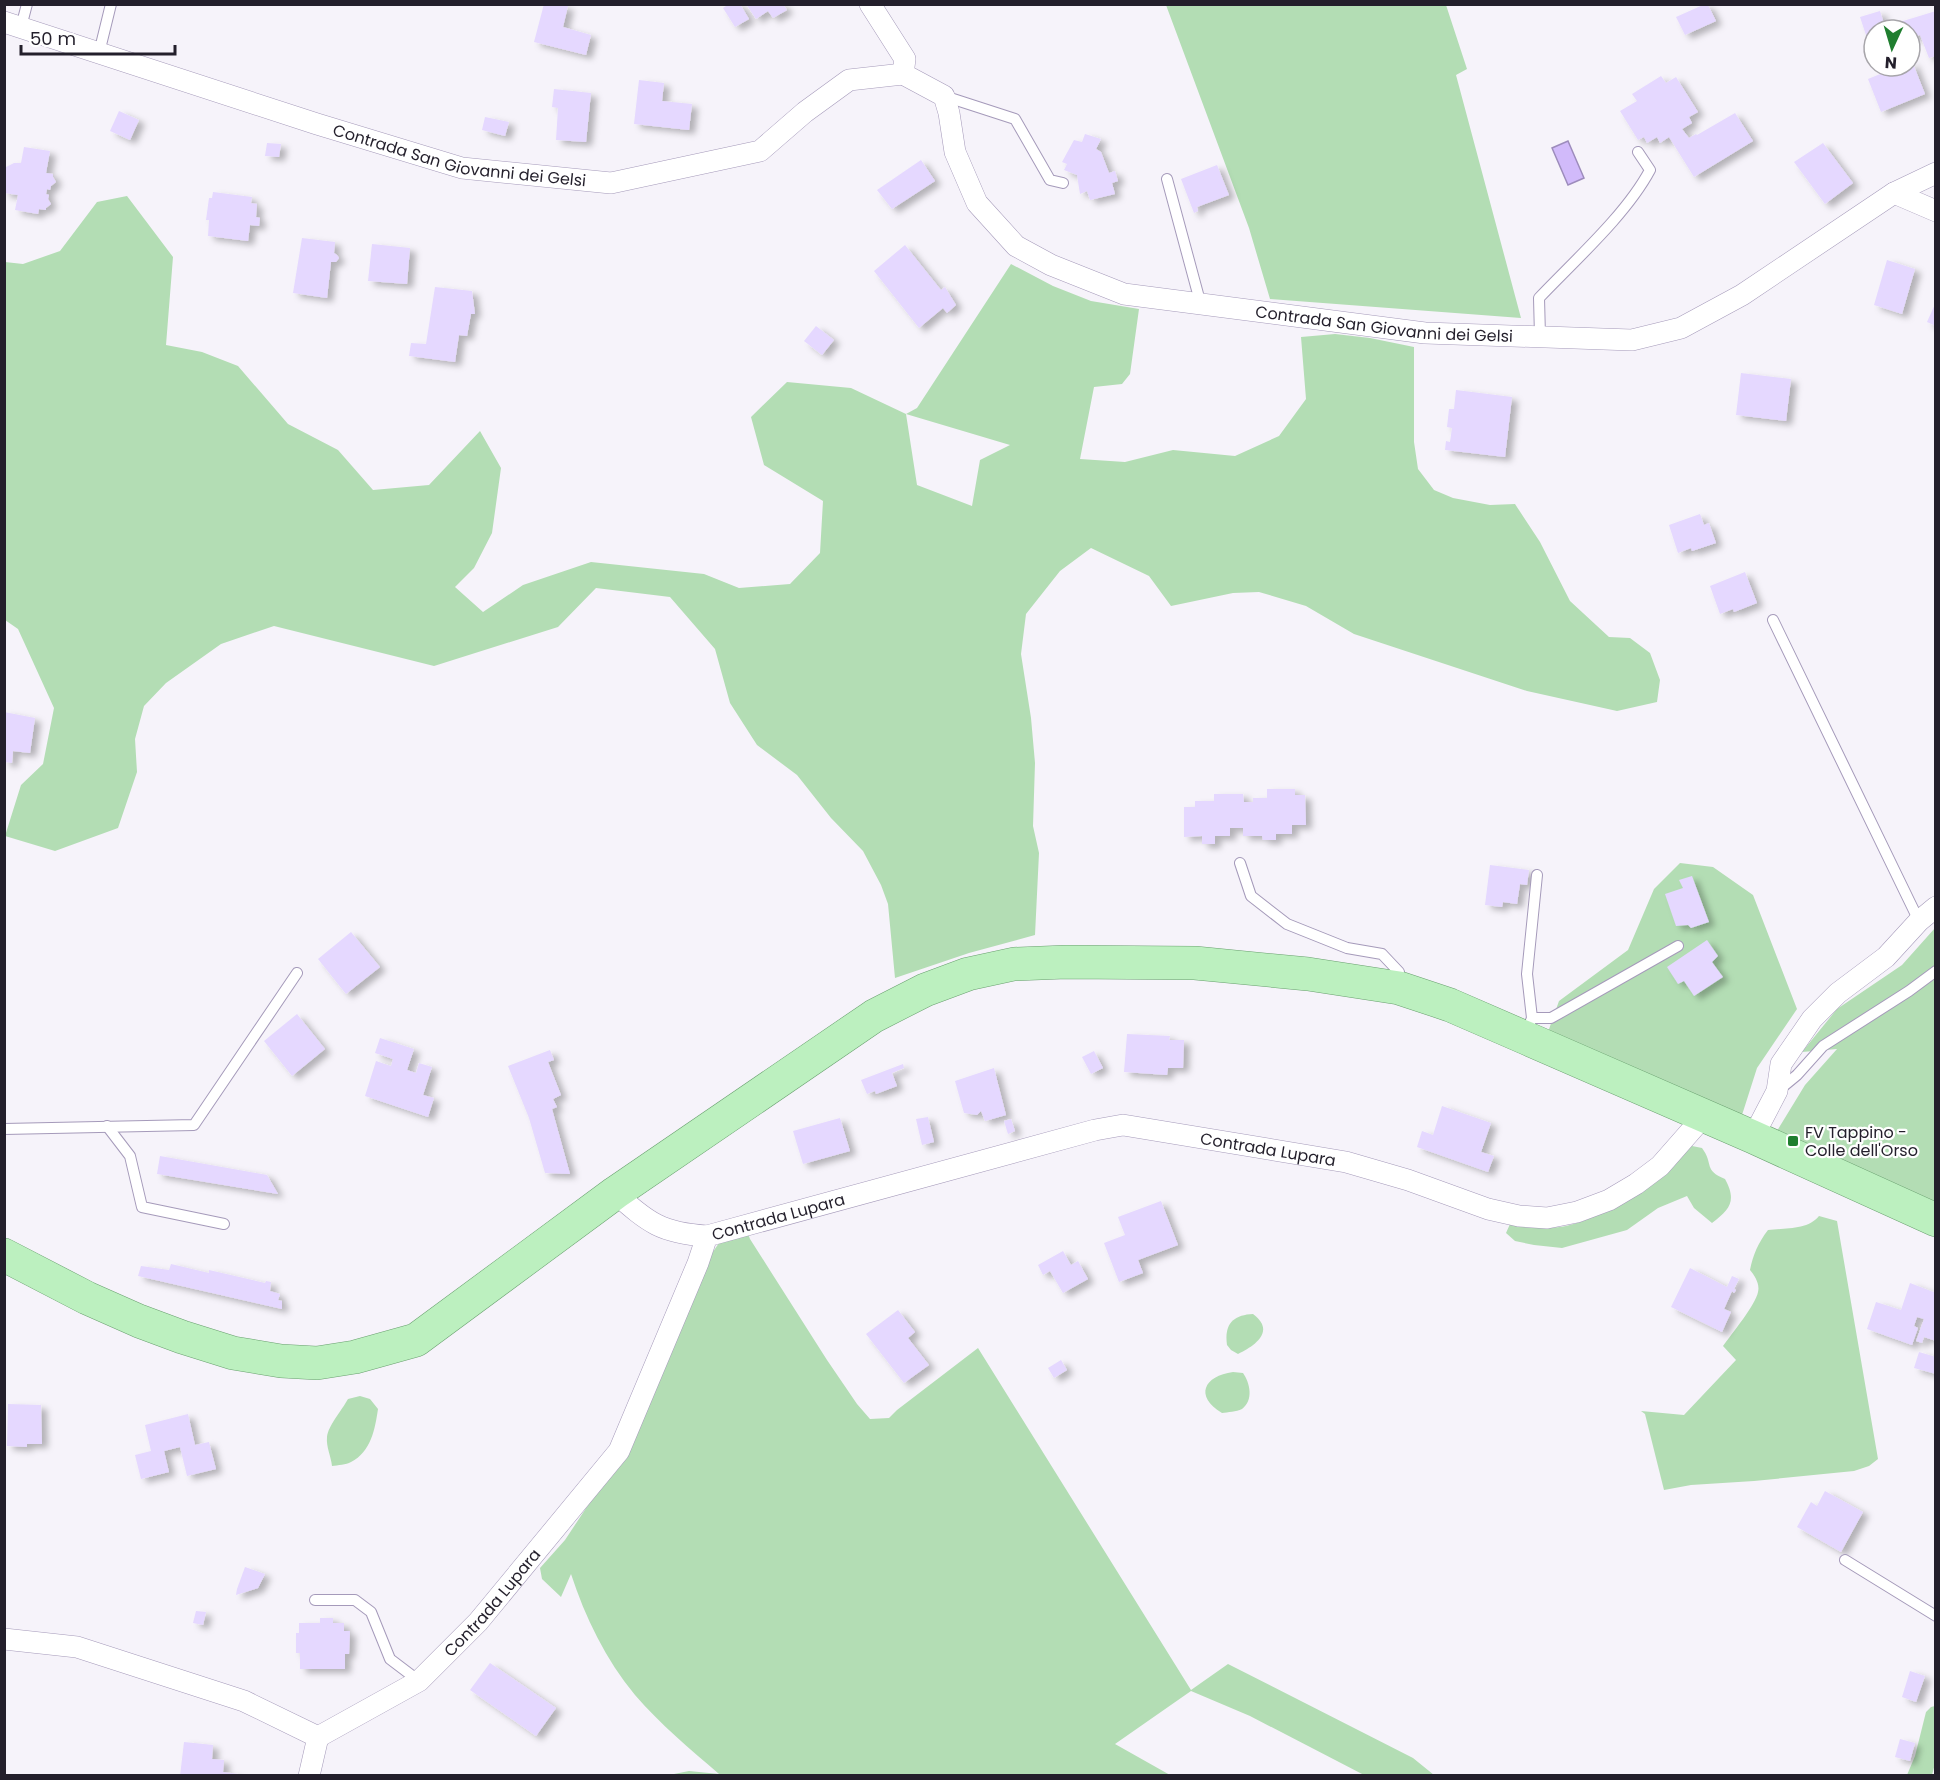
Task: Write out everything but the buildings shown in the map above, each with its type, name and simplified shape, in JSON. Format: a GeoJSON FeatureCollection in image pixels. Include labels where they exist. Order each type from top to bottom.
{"type":"FeatureCollection","features":[{"type":"Feature","properties":{"kind":"main road"},"geometry":{"type":"LineString","coordinates":[[4,1255],[87,1298],[139,1321],[233,1353],[281,1361],[317,1363],[355,1357],[416,1340],[615,1194],[874,1016],[925,990],[968,974],[1014,964],[1066,962],[1195,963],[1308,974],[1399,988],[1529,1028],[1704,1116],[1935,1220]]}},
{"type":"Feature","properties":{"kind":"street"},"geometry":{"type":"LineString","coordinates":[[870,4],[905,59],[903,74],[944,96]]}},
{"type":"Feature","properties":{"kind":"street","name":"Contrada San Giovanni dei Gelsi"},"geometry":{"type":"LineString","coordinates":[[13,24],[306,120],[462,168],[611,183],[760,151],[805,112],[849,80],[903,74]]}},
{"type":"Feature","properties":{"kind":"street","name":"Contrada San Giovanni dei Gelsi"},"geometry":{"type":"LineString","coordinates":[[944,96],[955,152],[977,203],[1016,246],[1051,265],[1124,294],[1425,333],[1632,340],[1682,328],[1742,295],[1894,193],[1935,173]]}},
{"type":"Feature","properties":{"kind":"street"},"geometry":{"type":"LineString","coordinates":[[1894,193],[1935,211]]}},
{"type":"Feature","properties":{"kind":"street"},"geometry":{"type":"LineString","coordinates":[[1753,1137],[1777,1091],[1781,1064],[1812,1019],[1838,993],[1886,957],[1919,921],[1935,908]]}},
{"type":"Feature","properties":{"kind":"street","name":"Contrada Lupara"},"geometry":{"type":"LineString","coordinates":[[318,1737],[419,1681],[478,1622],[619,1450],[698,1263],[707,1236],[1095,1130],[1122,1125],[1346,1162],[1408,1180],[1488,1209],[1519,1216],[1547,1218],[1577,1212],[1609,1200],[1636,1184],[1660,1166],[1704,1116]]}},
{"type":"Feature","properties":{"kind":"street"},"geometry":{"type":"LineString","coordinates":[[615,1194],[637,1213],[659,1227],[681,1234],[707,1236]]}},
{"type":"Feature","properties":{"kind":"street"},"geometry":{"type":"LineString","coordinates":[[4,1639],[77,1647],[244,1701],[318,1737],[309,1776]]}},
{"type":"Feature","properties":{"kind":"lane"},"geometry":{"type":"LineString","coordinates":[[13,24],[27,4]]}},
{"type":"Feature","properties":{"kind":"lane"},"geometry":{"type":"LineString","coordinates":[[99,53],[111,4]]}},
{"type":"Feature","properties":{"kind":"lane"},"geometry":{"type":"LineString","coordinates":[[944,96],[1015,118],[1050,180],[1063,183]]}},
{"type":"Feature","properties":{"kind":"lane"},"geometry":{"type":"LineString","coordinates":[[1540,336],[1539,298],[1641,188],[1650,170],[1638,152]]}},
{"type":"Feature","properties":{"kind":"lane"},"geometry":{"type":"LineString","coordinates":[[1167,179],[1201,305]]}},
{"type":"Feature","properties":{"kind":"lane"},"geometry":{"type":"LineString","coordinates":[[1773,620],[1919,921]]}},
{"type":"Feature","properties":{"kind":"lane"},"geometry":{"type":"LineString","coordinates":[[1240,863],[1251,896],[1287,924],[1347,948],[1382,954],[1399,972],[1399,988]]}},
{"type":"Feature","properties":{"kind":"lane"},"geometry":{"type":"LineString","coordinates":[[1537,875],[1527,974],[1529,1028],[1551,1018],[1678,946]]}},
{"type":"Feature","properties":{"kind":"lane"},"geometry":{"type":"LineString","coordinates":[[1777,1091],[1797,1075],[1822,1046],[1909,991],[1935,971]]}},
{"type":"Feature","properties":{"kind":"lane"},"geometry":{"type":"LineString","coordinates":[[4,1129],[107,1125],[194,1125],[297,973]]}},
{"type":"Feature","properties":{"kind":"lane"},"geometry":{"type":"LineString","coordinates":[[107,1125],[130,1156],[142,1207],[224,1224]]}},
{"type":"Feature","properties":{"kind":"lane"},"geometry":{"type":"LineString","coordinates":[[1845,1560],[1935,1616]]}},
{"type":"Feature","properties":{"kind":"lane"},"geometry":{"type":"LineString","coordinates":[[315,1600],[355,1600],[371,1612],[390,1659],[419,1681]]}},
{"type":"Feature","properties":{"kind":"green space"},"geometry":{"type":"Polygon","coordinates":[[[1166,5],[1446,5],[1467,69],[1456,75],[1521,318],[1270,299],[1249,228],[1166,5]]]}},
{"type":"Feature","properties":{"kind":"green space"},"geometry":{"type":"Polygon","coordinates":[[[127,196],[173,257],[166,345],[202,352],[238,366],[288,424],[338,450],[373,490],[429,485],[480,431],[501,468],[492,533],[474,568],[455,587],[483,612],[523,585],[591,562],[704,574],[739,588],[790,584],[820,553],[823,501],[764,465],[751,417],[787,382],[851,388],[906,414],[917,408],[1011,264],[1053,286],[1091,301],[1139,309],[1130,374],[1122,384],[1094,387],[1080,459],[1125,462],[1173,450],[1235,456],[1279,436],[1306,399],[1301,337],[1335,334],[1414,347],[1414,442],[1418,469],[1434,490],[1453,498],[1490,505],[1515,504],[1540,542],[1570,601],[1609,637],[1630,638],[1650,653],[1660,680],[1657,702],[1617,711],[1527,691],[1354,634],[1306,606],[1259,592],[1233,593],[1171,606],[1149,576],[1091,548],[1060,571],[1026,614],[1021,654],[1031,718],[1035,763],[1033,826],[1039,853],[1035,935],[969,953],[895,978],[888,904],[863,851],[831,818],[797,775],[757,745],[730,703],[715,649],[670,597],[596,588],[558,627],[434,666],[274,626],[221,644],[166,683],[144,706],[135,739],[137,772],[118,828],[55,851],[5,836],[21,785],[43,764],[54,708],[18,629],[5,620],[5,262],[23,264],[60,251],[97,202],[127,196]],[[906,414],[917,485],[972,506],[980,460],[1010,445],[906,414]]]}},
{"type":"Feature","properties":{"kind":"green space"},"geometry":{"type":"Polygon","coordinates":[[[1680,863],[1713,867],[1753,895],[1797,1009],[1757,1068],[1742,1115],[1548,1032],[1559,1001],[1628,950],[1654,889],[1680,863]]]}},
{"type":"Feature","properties":{"kind":"green space"},"geometry":{"type":"Polygon","coordinates":[[[1935,928],[1935,1206],[1777,1131],[1805,1085],[1837,1049],[1802,1052],[1837,1009],[1902,965],[1935,928]]]}},
{"type":"Feature","properties":{"kind":"green space"},"geometry":{"type":"Polygon","coordinates":[[[1692,1146],[1702,1148],[1711,1169],[1725,1179],[1731,1193],[1727,1209],[1712,1223],[1694,1208],[1687,1196],[1658,1208],[1627,1230],[1562,1248],[1515,1241],[1506,1233],[1510,1224],[1552,1228],[1584,1221],[1633,1193],[1692,1146]]]}},
{"type":"Feature","properties":{"kind":"green space"},"geometry":{"type":"Polygon","coordinates":[[[1819,1216],[1837,1221],[1878,1459],[1869,1466],[1854,1471],[1691,1485],[1664,1490],[1645,1414],[1641,1411],[1684,1415],[1736,1360],[1723,1346],[1756,1297],[1758,1283],[1750,1270],[1761,1240],[1768,1230],[1803,1226],[1819,1216]]]}},
{"type":"Feature","properties":{"kind":"green space"},"geometry":{"type":"Polygon","coordinates":[[[747,1231],[827,1360],[870,1419],[889,1418],[978,1348],[1191,1690],[1228,1664],[1413,1758],[1434,1775],[1364,1775],[1250,1716],[1191,1691],[1115,1744],[1170,1775],[669,1775],[689,1771],[719,1774],[655,1716],[624,1682],[597,1638],[571,1574],[561,1597],[542,1579],[540,1568],[565,1540],[614,1466],[708,1259],[719,1243],[747,1231]]]}},
{"type":"Feature","properties":{"kind":"green space"},"geometry":{"type":"Polygon","coordinates":[[[1253,1314],[1260,1320],[1263,1332],[1251,1347],[1238,1354],[1227,1345],[1227,1331],[1235,1319],[1253,1314]]]}},
{"type":"Feature","properties":{"kind":"green space"},"geometry":{"type":"Polygon","coordinates":[[[1233,1372],[1243,1373],[1250,1391],[1248,1401],[1242,1409],[1222,1413],[1208,1400],[1206,1388],[1215,1378],[1233,1372]]]}},
{"type":"Feature","properties":{"kind":"green space"},"geometry":{"type":"Polygon","coordinates":[[[360,1396],[370,1399],[378,1409],[371,1439],[358,1458],[347,1464],[332,1466],[327,1444],[328,1433],[348,1399],[360,1396]]]}},
{"type":"Feature","properties":{"kind":"green space"},"geometry":{"type":"Polygon","coordinates":[[[1935,1706],[1936,1760],[1932,1775],[1907,1775],[1915,1756],[1926,1712],[1935,1706]]]}},
{"type":"Feature","properties":{"kind":"shaded area"},"geometry":{"type":"Polygon","coordinates":[[[1568,141],[1584,178],[1568,185],[1552,148],[1568,141]]]}},
{"type":"Feature","properties":{"kind":"place","name":"FV Tappino - Colle dell'Orso"},"geometry":{"type":"Point","coordinates":[1793,1141]}}]}
